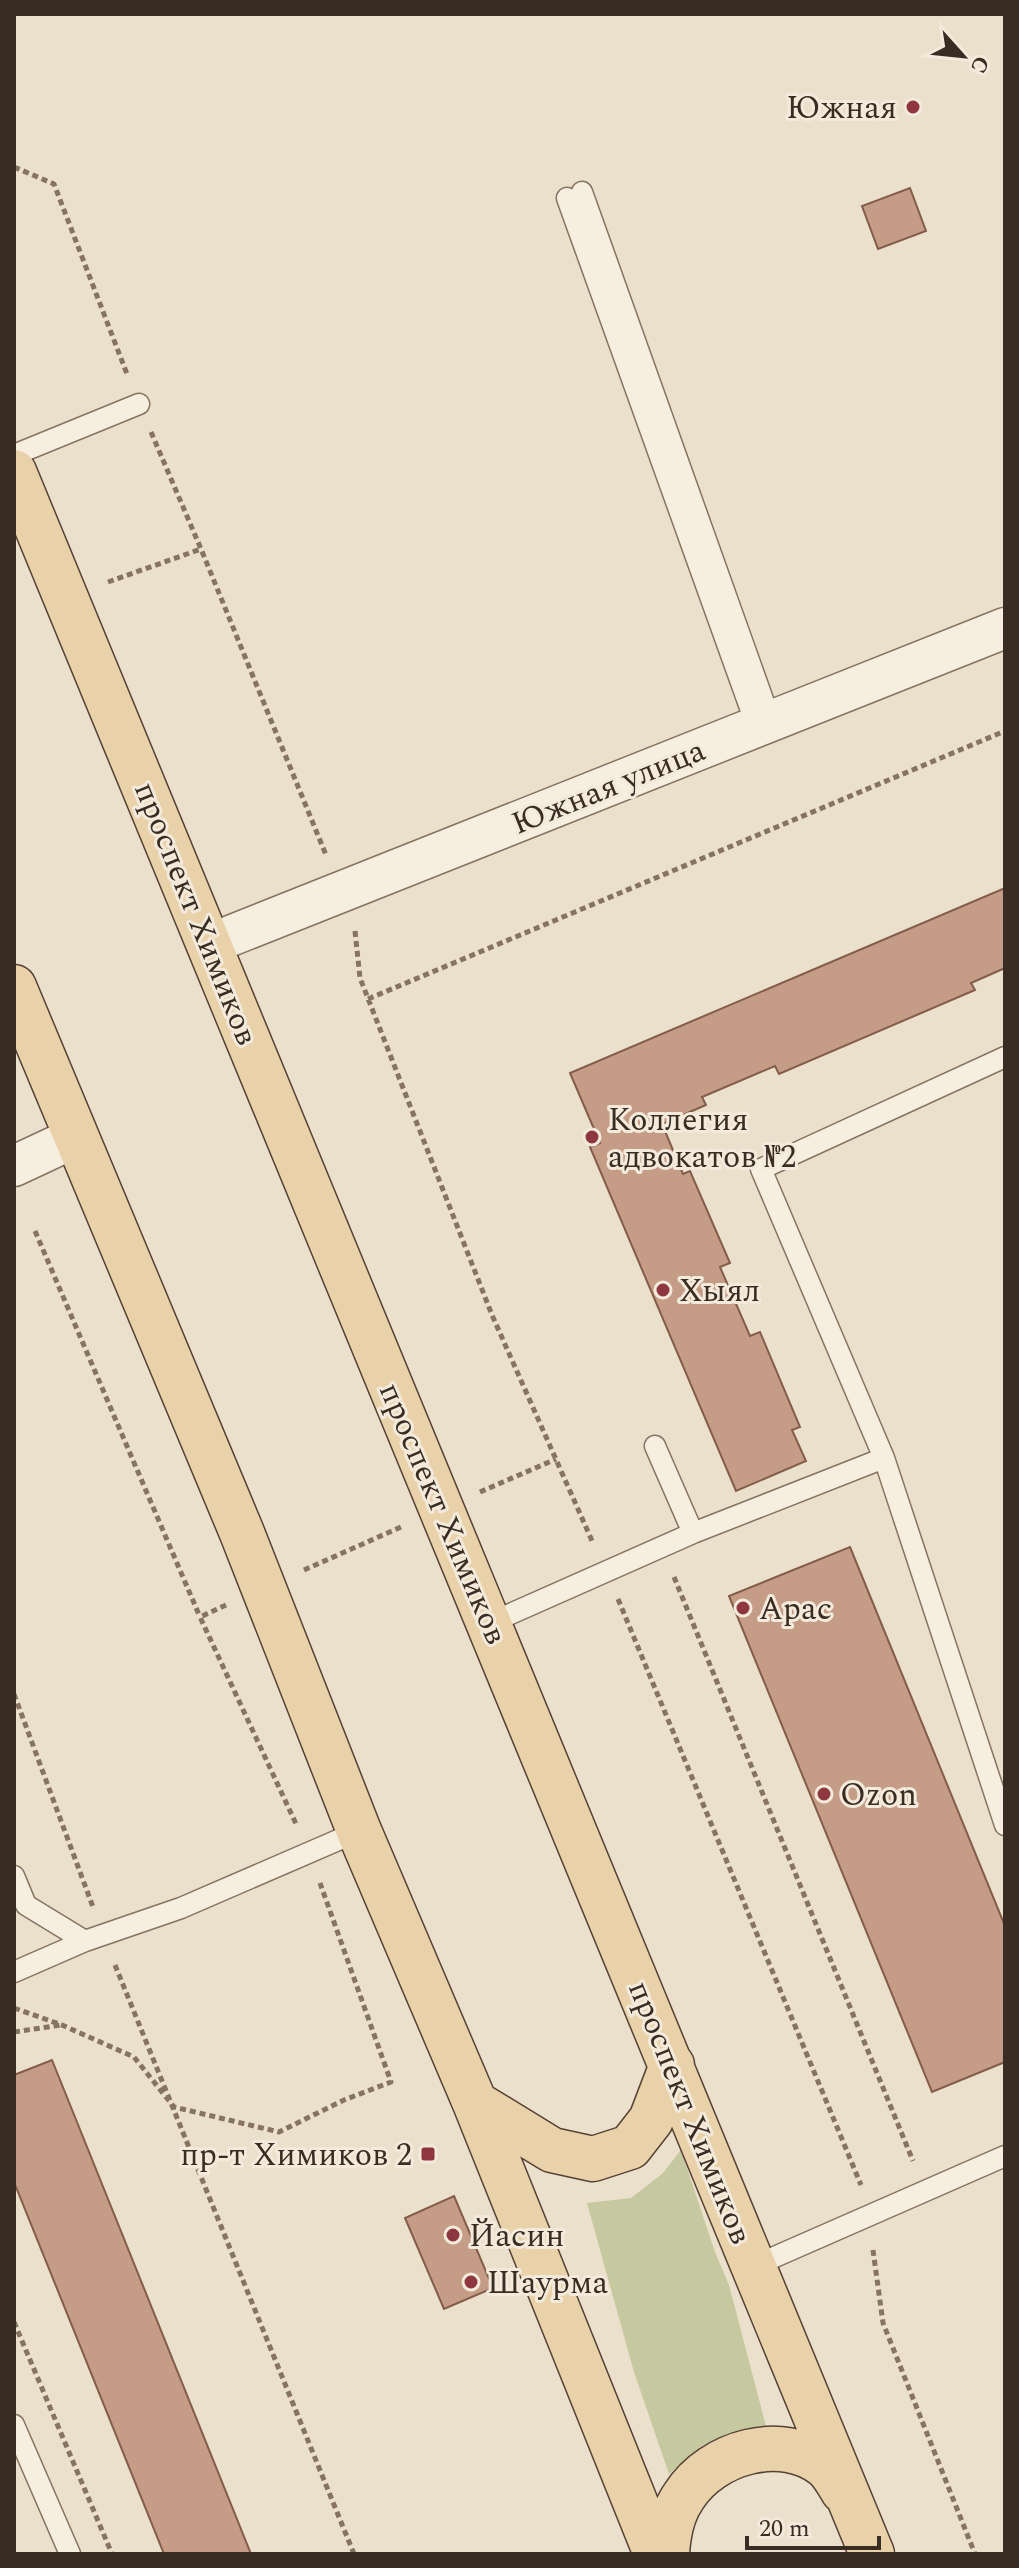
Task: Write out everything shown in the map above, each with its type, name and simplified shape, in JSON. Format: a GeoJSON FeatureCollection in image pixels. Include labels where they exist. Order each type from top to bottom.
{"type":"FeatureCollection","features":[{"type":"Feature","properties":{"kind":"main road","name":"проспект Химиков"},"geometry":{"type":"LineString","coordinates":[[14,472],[872,2554]]}},
{"type":"Feature","properties":{"kind":"main road"},"geometry":{"type":"LineString","coordinates":[[14,987],[23,1026],[76,1137],[242,1533],[359,1831],[475,2103],[656,2554]]}},
{"type":"Feature","properties":{"kind":"main road"},"geometry":{"type":"LineString","coordinates":[[475,2103],[552,2150],[593,2159],[630,2147],[651,2120],[672,2065]]}},
{"type":"Feature","properties":{"kind":"main road"},"geometry":{"type":"LineString","coordinates":[[667,2554],[669,2533],[684,2496],[711,2467],[748,2451],[788,2451],[825,2466],[856,2514]]}},
{"type":"Feature","properties":{"kind":"street","name":"Южная улица"},"geometry":{"type":"LineString","coordinates":[[210,944],[1005,628]]}},
{"type":"Feature","properties":{"kind":"street"},"geometry":{"type":"LineString","coordinates":[[14,1166],[76,1137]]}},
{"type":"Feature","properties":{"kind":"lane"},"geometry":{"type":"LineString","coordinates":[[575,195],[764,724]]}},
{"type":"Feature","properties":{"kind":"lane"},"geometry":{"type":"LineString","coordinates":[[14,455],[139,404]]}},
{"type":"Feature","properties":{"kind":"lane"},"geometry":{"type":"LineString","coordinates":[[1005,1057],[761,1169],[884,1458],[1005,1825]]}},
{"type":"Feature","properties":{"kind":"lane"},"geometry":{"type":"LineString","coordinates":[[655,1446],[693,1533]]}},
{"type":"Feature","properties":{"kind":"lane"},"geometry":{"type":"LineString","coordinates":[[490,1623],[693,1533],[884,1458]]}},
{"type":"Feature","properties":{"kind":"lane"},"geometry":{"type":"LineString","coordinates":[[14,1972],[94,1938],[181,1908],[359,1831]]}},
{"type":"Feature","properties":{"kind":"lane"},"geometry":{"type":"LineString","coordinates":[[14,1876],[26,1905],[94,1938]]}},
{"type":"Feature","properties":{"kind":"lane"},"geometry":{"type":"LineString","coordinates":[[754,2266],[1005,2156]]}},
{"type":"Feature","properties":{"kind":"lane"},"geometry":{"type":"LineString","coordinates":[[14,2425],[70,2554]]}},
{"type":"Feature","properties":{"kind":"path"},"geometry":{"type":"LineString","coordinates":[[14,167],[54,184],[139,404],[354,922],[360,978],[492,1315],[606,1572],[863,2188],[883,2323],[975,2554]]}},
{"type":"Feature","properties":{"kind":"path"},"geometry":{"type":"LineString","coordinates":[[368,999],[1005,731]]}},
{"type":"Feature","properties":{"kind":"path"},"geometry":{"type":"LineString","coordinates":[[35,1231],[200,1617]]}},
{"type":"Feature","properties":{"kind":"path"},"geometry":{"type":"LineString","coordinates":[[662,1547],[916,2168]]}},
{"type":"Feature","properties":{"kind":"path"},"geometry":{"type":"LineString","coordinates":[[14,1694],[94,1938],[126,1994],[174,2107],[354,2554]]}},
{"type":"Feature","properties":{"kind":"path"},"geometry":{"type":"LineString","coordinates":[[14,2008],[62,2025],[134,2057],[174,2107]]}},
{"type":"Feature","properties":{"kind":"path"},"geometry":{"type":"LineString","coordinates":[[14,2032],[62,2025]]}},
{"type":"Feature","properties":{"kind":"path"},"geometry":{"type":"LineString","coordinates":[[14,2322],[112,2554]]}},
{"type":"Feature","properties":{"kind":"green space"},"geometry":{"type":"Polygon","coordinates":[[[681,2150],[729,2285],[767,2430],[727,2434],[700,2447],[669,2474],[634,2372],[587,2203],[631,2198],[662,2174],[681,2150]]]}},
{"type":"Feature","properties":{"kind":"building"},"geometry":{"type":"Polygon","coordinates":[[[910,188],[926,231],[878,249],[862,206],[910,188]]]}},
{"type":"Feature","properties":{"kind":"building"},"geometry":{"type":"Polygon","coordinates":[[[1005,888],[1005,968],[971,983],[975,990],[779,1074],[775,1066],[702,1097],[706,1105],[662,1124],[683,1174],[690,1171],[730,1263],[720,1267],[750,1336],[760,1332],[800,1427],[792,1430],[806,1461],[736,1491],[590,1147],[600,1143],[570,1073],[1005,888]]]}},
{"type":"Feature","properties":{"kind":"building"},"geometry":{"type":"Polygon","coordinates":[[[850,1547],[1005,1926],[1005,2062],[932,2092],[729,1596],[850,1547]]]}},
{"type":"Feature","properties":{"kind":"building"},"geometry":{"type":"Polygon","coordinates":[[[52,2060],[251,2554],[164,2554],[14,2182],[14,2075],[52,2060]]]}},
{"type":"Feature","properties":{"kind":"building"},"geometry":{"type":"Polygon","coordinates":[[[454,2196],[493,2288],[444,2309],[405,2218],[454,2196]]]}},
{"type":"Feature","properties":{"kind":"place","name":"Южная"},"geometry":{"type":"Point","coordinates":[913,107]}},
{"type":"Feature","properties":{"kind":"place","name":"Коллегия адвокатов №2"},"geometry":{"type":"Point","coordinates":[592,1137]}},
{"type":"Feature","properties":{"kind":"place","name":"Хыял"},"geometry":{"type":"Point","coordinates":[663,1290]}},
{"type":"Feature","properties":{"kind":"place","name":"Арас"},"geometry":{"type":"Point","coordinates":[743,1608]}},
{"type":"Feature","properties":{"kind":"place","name":"Ozon"},"geometry":{"type":"Point","coordinates":[824,1794]}},
{"type":"Feature","properties":{"kind":"place","name":"пр-т Химиков 2"},"geometry":{"type":"Point","coordinates":[428,2154]}},
{"type":"Feature","properties":{"kind":"place","name":"Йасин"},"geometry":{"type":"Point","coordinates":[453,2235]}},
{"type":"Feature","properties":{"kind":"place","name":"Шаурма"},"geometry":{"type":"Point","coordinates":[471,2282]}}]}
